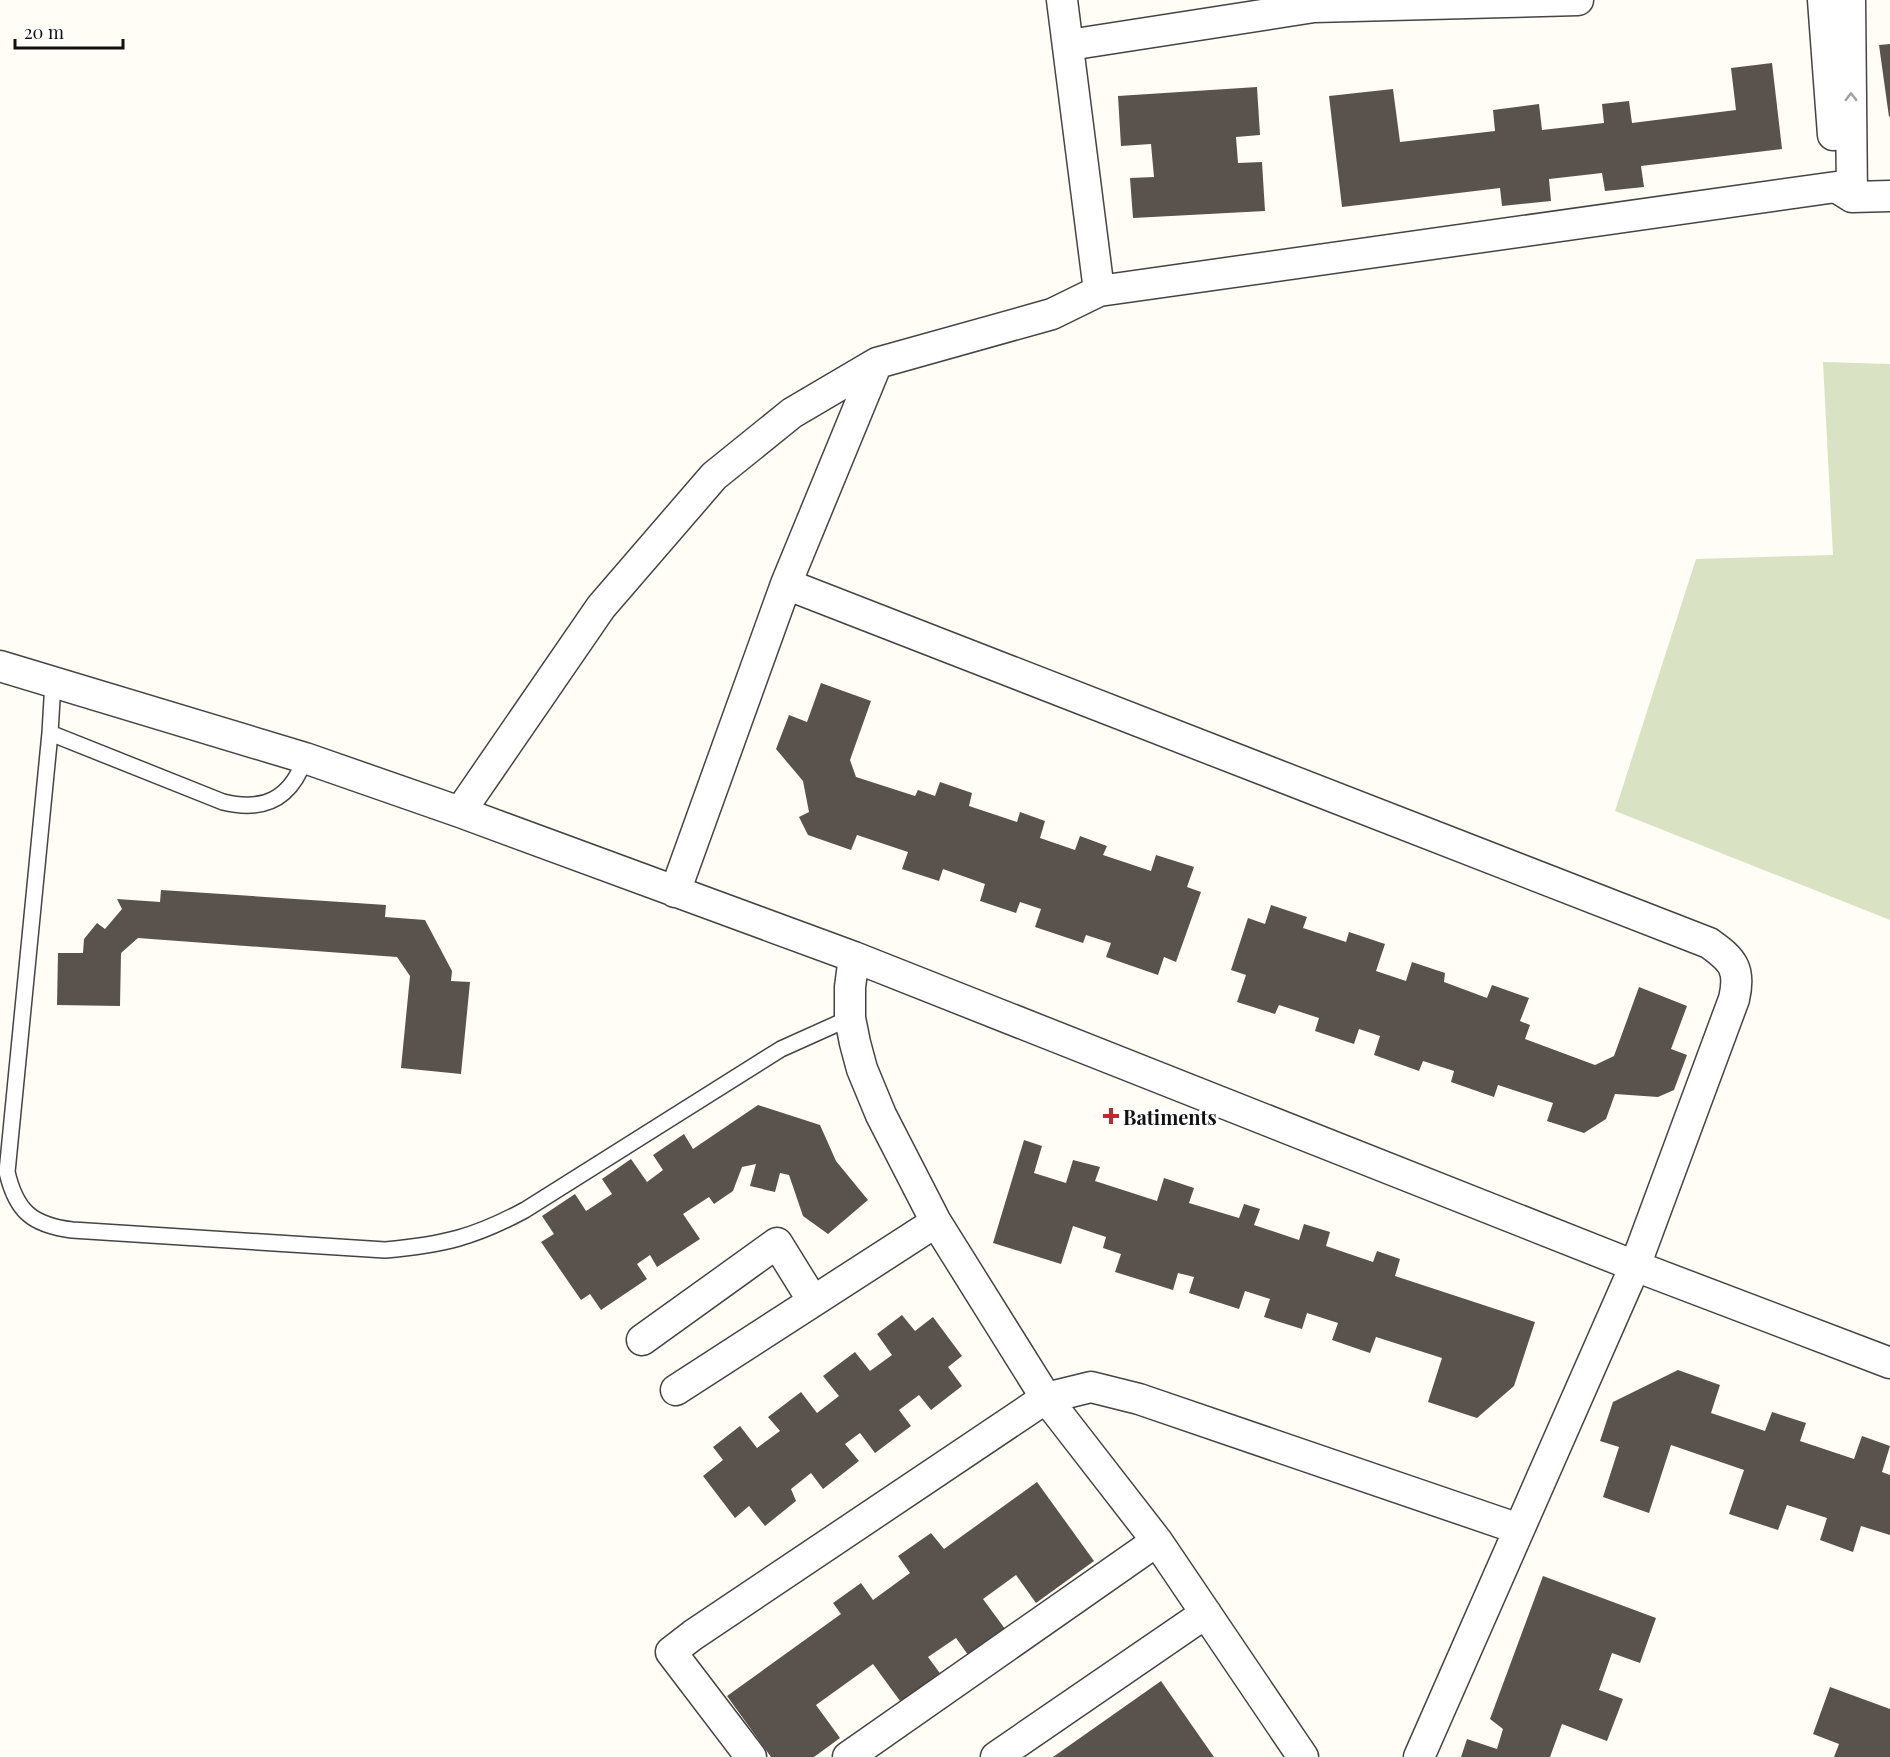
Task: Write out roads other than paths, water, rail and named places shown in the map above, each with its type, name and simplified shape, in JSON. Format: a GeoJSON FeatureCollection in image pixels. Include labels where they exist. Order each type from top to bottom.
{"type":"FeatureCollection","features":[{"type":"Feature","properties":{"kind":"street"},"geometry":{"type":"LineString","coordinates":[[1062,0],[1099,291]]}},
{"type":"Feature","properties":{"kind":"street"},"geometry":{"type":"LineString","coordinates":[[1069,45],[1315,4],[1578,0]]}},
{"type":"Feature","properties":{"kind":"street"},"geometry":{"type":"LineString","coordinates":[[1824,0],[1844,192]]}},
{"type":"Feature","properties":{"kind":"street"},"geometry":{"type":"LineString","coordinates":[[1844,192],[1850,0]]}},
{"type":"Feature","properties":{"kind":"street"},"geometry":{"type":"LineString","coordinates":[[460,812],[601,607],[714,476],[792,413],[877,363],[1052,314],[1099,291],[1844,192],[1890,196]]}},
{"type":"Feature","properties":{"kind":"street"},"geometry":{"type":"LineString","coordinates":[[675,892],[786,584],[877,363]]}},
{"type":"Feature","properties":{"kind":"street"},"geometry":{"type":"LineString","coordinates":[[786,584],[1708,943],[1722,952],[1734,965],[1738,982],[1734,999],[1635,1266],[1419,1757]]}},
{"type":"Feature","properties":{"kind":"street"},"geometry":{"type":"LineString","coordinates":[[0,666],[305,758],[460,812],[854,957],[1635,1266],[1890,1362]]}},
{"type":"Feature","properties":{"kind":"street"},"geometry":{"type":"LineString","coordinates":[[854,957],[850,987],[850,1018],[855,1043],[870,1091],[936,1222],[1046,1398],[1157,1541],[1303,1757]]}},
{"type":"Feature","properties":{"kind":"street"},"geometry":{"type":"LineString","coordinates":[[676,1390],[936,1222]]}},
{"type":"Feature","properties":{"kind":"street"},"geometry":{"type":"LineString","coordinates":[[642,1340],[777,1243],[813,1301]]}},
{"type":"Feature","properties":{"kind":"street"},"geometry":{"type":"LineString","coordinates":[[751,1757],[671,1652],[1046,1398],[1091,1387],[1138,1399],[1519,1529]]}},
{"type":"Feature","properties":{"kind":"street"},"geometry":{"type":"LineString","coordinates":[[848,1757],[1157,1541]]}},
{"type":"Feature","properties":{"kind":"street"},"geometry":{"type":"LineString","coordinates":[[996,1757],[1206,1612]]}},
{"type":"Feature","properties":{"kind":"lane"},"geometry":{"type":"LineString","coordinates":[[53,682],[7,1172],[11,1191],[21,1207],[35,1220],[53,1228],[386,1250],[422,1247],[459,1240],[493,1227],[525,1209],[781,1049],[850,1018]]}},
{"type":"Feature","properties":{"kind":"lane"},"geometry":{"type":"LineString","coordinates":[[50,733],[223,802],[240,806],[258,805],[275,799],[289,789],[300,775],[305,758]]}},
{"type":"Feature","properties":{"kind":"place","name":"Batiments"},"geometry":{"type":"Point","coordinates":[1111,1116]}}]}
